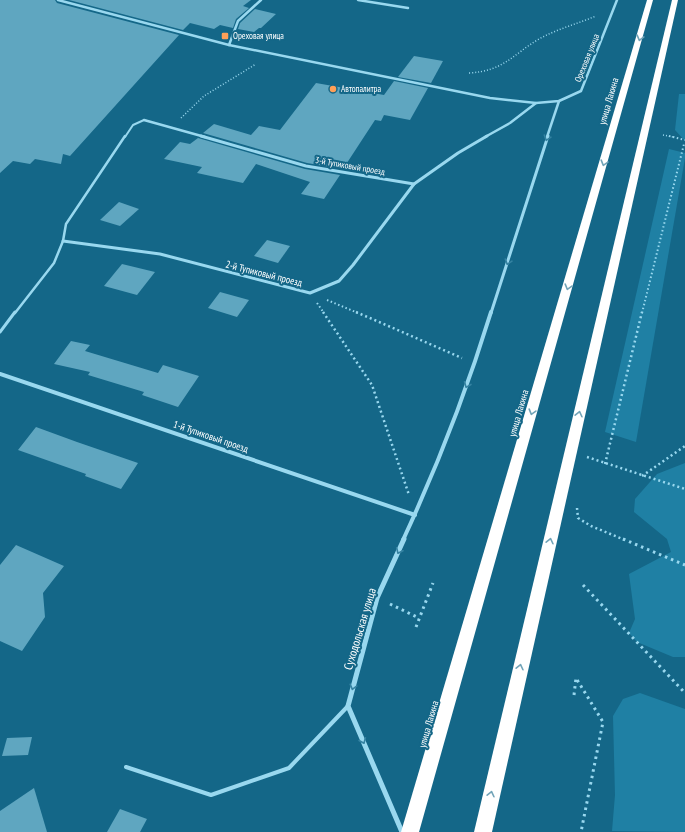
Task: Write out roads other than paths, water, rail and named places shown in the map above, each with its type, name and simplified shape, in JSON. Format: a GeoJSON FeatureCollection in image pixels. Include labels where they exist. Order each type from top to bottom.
{"type":"FeatureCollection","features":[{"type":"Feature","properties":{"kind":"highway","name":"улица Лакина"},"geometry":{"type":"LineString","coordinates":[[410,832],[650,0]]}},
{"type":"Feature","properties":{"kind":"highway"},"geometry":{"type":"LineString","coordinates":[[483,832],[675,0]]}},
{"type":"Feature","properties":{"kind":"street","name":"Ореховая улица"},"geometry":{"type":"LineString","coordinates":[[58,0],[230,45],[490,98],[536,103],[559,101],[581,91],[617,0]]}},
{"type":"Feature","properties":{"kind":"street"},"geometry":{"type":"LineString","coordinates":[[230,45],[238,21],[261,0]]}},
{"type":"Feature","properties":{"kind":"street"},"geometry":{"type":"LineString","coordinates":[[358,0],[408,8]]}},
{"type":"Feature","properties":{"kind":"street","name":"Суходольская улица"},"geometry":{"type":"LineString","coordinates":[[348,706],[377,598],[415,515],[475,364],[559,101]]}},
{"type":"Feature","properties":{"kind":"street"},"geometry":{"type":"LineString","coordinates":[[414,184],[458,153],[510,123],[536,103]]}},
{"type":"Feature","properties":{"kind":"street","name":"3-й Тупиковый проезд"},"geometry":{"type":"LineString","coordinates":[[144,120],[306,166],[414,184]]}},
{"type":"Feature","properties":{"kind":"street","name":"2-й Тупиковый проезд"},"geometry":{"type":"LineString","coordinates":[[62,241],[160,254],[310,293],[339,281],[353,265],[414,184]]}},
{"type":"Feature","properties":{"kind":"street","name":"1-й Тупиковый проезд"},"geometry":{"type":"LineString","coordinates":[[0,374],[415,515]]}},
{"type":"Feature","properties":{"kind":"street"},"geometry":{"type":"LineString","coordinates":[[348,706],[402,832]]}},
{"type":"Feature","properties":{"kind":"lane"},"geometry":{"type":"LineString","coordinates":[[0,332],[54,263],[66,224],[84,197],[133,125],[144,120]]}},
{"type":"Feature","properties":{"kind":"lane"},"geometry":{"type":"LineString","coordinates":[[126,767],[211,795],[289,768],[348,706]]}},
{"type":"Feature","properties":{"kind":"place","name":"Ореховая улица"},"geometry":{"type":"Point","coordinates":[225,36]}},
{"type":"Feature","properties":{"kind":"place","name":"Автопалитра"},"geometry":{"type":"Point","coordinates":[333,89]}}]}
